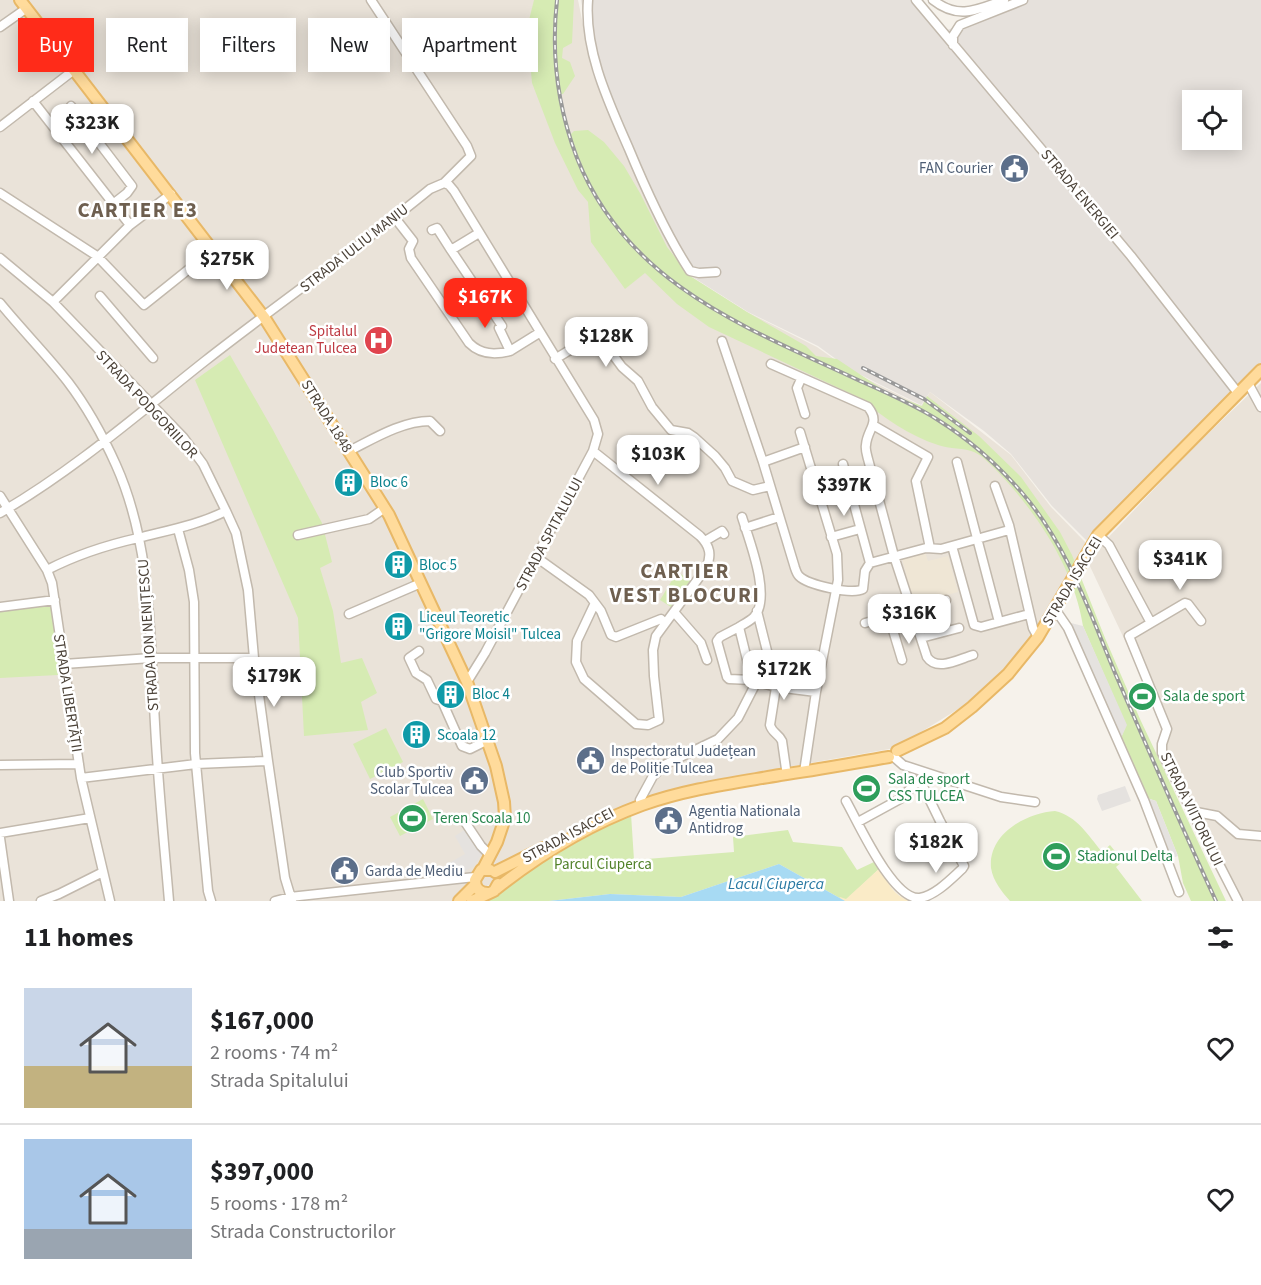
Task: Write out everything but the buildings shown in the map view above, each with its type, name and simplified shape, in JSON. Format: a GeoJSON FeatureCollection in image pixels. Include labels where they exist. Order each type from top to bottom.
{"type":"FeatureCollection","features":[{"type":"Feature","properties":{"kind":"main road","name":"STRADA 1848"},"geometry":{"type":"LineString","coordinates":[[23,4],[34,18]]}},
{"type":"Feature","properties":{"kind":"main road","name":"STRADA 1848"},"geometry":{"type":"LineString","coordinates":[[76,72],[214,249],[264,317],[385,508],[467,682]]}},
{"type":"Feature","properties":{"kind":"main road","name":"STRADA ISACCEI"},"geometry":{"type":"LineString","coordinates":[[472,901],[492,891],[523,867],[548,852],[597,825],[641,806],[690,791],[892,754],[936,733],[972,707],[1008,674],[1038,637],[1098,535],[1261,370]]}},
{"type":"Feature","properties":{"kind":"main road"},"geometry":{"type":"LineString","coordinates":[[467,682],[498,774],[505,812],[503,825],[484,875]]}},
{"type":"Feature","properties":{"kind":"main road","name":"STRADA ISACCEI"},"geometry":{"type":"LineString","coordinates":[[459,901],[484,875],[516,862],[594,819],[640,800],[688,786],[786,769],[804,769]]}},
{"type":"Feature","properties":{"kind":"main road"},"geometry":{"type":"LineString","coordinates":[[484,875],[499,878],[492,891],[482,892],[484,875],[490,855],[497,842]]}},
{"type":"Feature","properties":{"kind":"street","name":"STRADA IULIU MANIU"},"geometry":{"type":"LineString","coordinates":[[4,511],[105,443],[432,187],[444,183],[471,156],[471,152],[371,0]]}},
{"type":"Feature","properties":{"kind":"street"},"geometry":{"type":"LineString","coordinates":[[588,0],[587,12],[594,56],[608,98],[650,199],[690,271],[716,272]]}},
{"type":"Feature","properties":{"kind":"street","name":"STRADA ENERGIEI"},"geometry":{"type":"LineString","coordinates":[[916,0],[1116,238],[1238,393]]}},
{"type":"Feature","properties":{"kind":"street"},"geometry":{"type":"LineString","coordinates":[[933,0],[942,8],[954,12],[966,12],[1004,0]]}},
{"type":"Feature","properties":{"kind":"street"},"geometry":{"type":"LineString","coordinates":[[953,46],[955,29],[960,25],[1023,0]]}},
{"type":"Feature","properties":{"kind":"street"},"geometry":{"type":"LineString","coordinates":[[0,27],[23,4]]}},
{"type":"Feature","properties":{"kind":"street"},"geometry":{"type":"LineString","coordinates":[[0,127],[71,72]]}},
{"type":"Feature","properties":{"kind":"street"},"geometry":{"type":"LineString","coordinates":[[33,100],[130,225]]}},
{"type":"Feature","properties":{"kind":"street"},"geometry":{"type":"LineString","coordinates":[[71,106],[130,183],[130,190],[113,204]]}},
{"type":"Feature","properties":{"kind":"street","name":"STRADA SPITALULUI"},"geometry":{"type":"LineString","coordinates":[[444,183],[454,190],[598,429],[593,451],[485,653],[467,682]]}},
{"type":"Feature","properties":{"kind":"street"},"geometry":{"type":"LineString","coordinates":[[0,193],[98,256],[144,305],[214,249]]}},
{"type":"Feature","properties":{"kind":"street"},"geometry":{"type":"LineString","coordinates":[[53,302],[130,225],[171,194]]}},
{"type":"Feature","properties":{"kind":"street"},"geometry":{"type":"LineString","coordinates":[[395,218],[413,241],[409,249],[411,258],[474,348],[489,354],[499,354],[510,351],[539,333]]}},
{"type":"Feature","properties":{"kind":"street"},"geometry":{"type":"LineString","coordinates":[[432,230],[437,228],[466,276],[502,326],[498,328],[510,351]]}},
{"type":"Feature","properties":{"kind":"street"},"geometry":{"type":"LineString","coordinates":[[451,250],[479,233]]}},
{"type":"Feature","properties":{"kind":"street","name":"STRADA PODGORIILOR"},"geometry":{"type":"LineString","coordinates":[[0,258],[53,302],[183,437],[203,464],[236,533],[248,590],[254,658],[268,761],[285,878],[291,899]]}},
{"type":"Feature","properties":{"kind":"street"},"geometry":{"type":"LineString","coordinates":[[100,296],[153,358]]}},
{"type":"Feature","properties":{"kind":"street","name":"STRADA ION NENIȚESCU"},"geometry":{"type":"LineString","coordinates":[[0,303],[69,384],[105,443],[126,489],[139,537],[147,592],[157,769],[169,901]]}},
{"type":"Feature","properties":{"kind":"street"},"geometry":{"type":"LineString","coordinates":[[555,358],[588,339],[601,341],[622,368],[638,381],[652,407],[671,430],[688,433],[694,437],[720,462],[732,482],[753,490],[770,486]]}},
{"type":"Feature","properties":{"kind":"street"},"geometry":{"type":"LineString","coordinates":[[722,341],[800,578],[837,590],[856,592],[863,589],[865,571],[870,563],[930,548],[941,549],[1009,530]]}},
{"type":"Feature","properties":{"kind":"street"},"geometry":{"type":"LineString","coordinates":[[771,364],[868,407],[874,416],[865,447],[894,556],[927,657],[934,664],[973,654]]}},
{"type":"Feature","properties":{"kind":"street"},"geometry":{"type":"LineString","coordinates":[[801,378],[797,387],[805,414]]}},
{"type":"Feature","properties":{"kind":"street"},"geometry":{"type":"LineString","coordinates":[[1248,383],[1260,404]]}},
{"type":"Feature","properties":{"kind":"street"},"geometry":{"type":"LineString","coordinates":[[348,451],[391,431],[421,421],[430,421],[440,431]]}},
{"type":"Feature","properties":{"kind":"street"},"geometry":{"type":"LineString","coordinates":[[873,425],[928,457],[916,481],[930,548]]}},
{"type":"Feature","properties":{"kind":"street"},"geometry":{"type":"LineString","coordinates":[[800,432],[837,554],[837,590],[816,692],[804,769]]}},
{"type":"Feature","properties":{"kind":"street"},"geometry":{"type":"LineString","coordinates":[[763,462],[805,447]]}},
{"type":"Feature","properties":{"kind":"street"},"geometry":{"type":"LineString","coordinates":[[593,451],[705,541],[710,551],[709,562],[656,636],[653,650],[659,720],[642,726],[636,724],[584,679],[576,662],[577,640],[594,605]]}},
{"type":"Feature","properties":{"kind":"street"},"geometry":{"type":"LineString","coordinates":[[957,462],[999,622]]}},
{"type":"Feature","properties":{"kind":"street"},"geometry":{"type":"LineString","coordinates":[[843,464],[870,563]]}},
{"type":"Feature","properties":{"kind":"street"},"geometry":{"type":"LineString","coordinates":[[994,486],[1009,530],[1033,628],[1038,637]]}},
{"type":"Feature","properties":{"kind":"street","name":"STRADA LIBERTĂȚII"},"geometry":{"type":"LineString","coordinates":[[0,496],[4,511],[47,570],[55,600],[81,778],[110,901]]}},
{"type":"Feature","properties":{"kind":"street"},"geometry":{"type":"LineString","coordinates":[[298,535],[369,519],[385,508]]}},
{"type":"Feature","properties":{"kind":"street"},"geometry":{"type":"LineString","coordinates":[[47,570],[81,554],[139,537],[178,529],[226,511]]}},
{"type":"Feature","properties":{"kind":"street"},"geometry":{"type":"LineString","coordinates":[[742,517],[759,575],[760,588],[754,617],[717,639],[727,677],[732,680],[754,681],[776,687],[816,692]]}},
{"type":"Feature","properties":{"kind":"street"},"geometry":{"type":"LineString","coordinates":[[745,528],[779,517]]}},
{"type":"Feature","properties":{"kind":"street"},"geometry":{"type":"LineString","coordinates":[[178,529],[193,593],[196,658],[194,724],[196,764],[210,901]]}},
{"type":"Feature","properties":{"kind":"street"},"geometry":{"type":"LineString","coordinates":[[831,537],[860,529]]}},
{"type":"Feature","properties":{"kind":"street"},"geometry":{"type":"LineString","coordinates":[[705,541],[722,531],[724,534]]}},
{"type":"Feature","properties":{"kind":"street"},"geometry":{"type":"LineString","coordinates":[[1098,535],[1109,545],[1151,623],[1185,603],[1202,621]]}},
{"type":"Feature","properties":{"kind":"street"},"geometry":{"type":"LineString","coordinates":[[952,546],[972,623],[975,626],[981,627],[1029,614]]}},
{"type":"Feature","properties":{"kind":"street"},"geometry":{"type":"LineString","coordinates":[[536,557],[574,583],[593,600],[594,605],[601,611],[611,635],[616,637],[661,619],[665,623]]}},
{"type":"Feature","properties":{"kind":"street"},"geometry":{"type":"LineString","coordinates":[[349,614],[421,583]]}},
{"type":"Feature","properties":{"kind":"street"},"geometry":{"type":"LineString","coordinates":[[0,607],[55,600]]}},
{"type":"Feature","properties":{"kind":"street"},"geometry":{"type":"LineString","coordinates":[[865,623],[946,600]]}},
{"type":"Feature","properties":{"kind":"street"},"geometry":{"type":"LineString","coordinates":[[1055,609],[1078,649],[1144,801],[1179,892]]}},
{"type":"Feature","properties":{"kind":"street"},"geometry":{"type":"LineString","coordinates":[[757,611],[776,687],[770,725],[772,730],[781,737],[786,769]]}},
{"type":"Feature","properties":{"kind":"street"},"geometry":{"type":"LineString","coordinates":[[674,612],[701,643],[708,660]]}},
{"type":"Feature","properties":{"kind":"street"},"geometry":{"type":"LineString","coordinates":[[889,617],[902,660]]}},
{"type":"Feature","properties":{"kind":"street","name":"STRADA VIITORULUI"},"geometry":{"type":"LineString","coordinates":[[1151,623],[1129,636],[1167,729],[1162,744],[1162,753],[1238,901]]}},
{"type":"Feature","properties":{"kind":"street"},"geometry":{"type":"LineString","coordinates":[[640,800],[656,772],[666,764],[718,740],[738,718],[754,681],[739,627]]}},
{"type":"Feature","properties":{"kind":"street"},"geometry":{"type":"LineString","coordinates":[[921,638],[959,628]]}},
{"type":"Feature","properties":{"kind":"street"},"geometry":{"type":"LineString","coordinates":[[419,651],[409,658],[416,672],[427,680],[436,699],[442,701],[462,746],[470,749],[488,740]]}},
{"type":"Feature","properties":{"kind":"street"},"geometry":{"type":"LineString","coordinates":[[64,664],[151,658],[254,658]]}},
{"type":"Feature","properties":{"kind":"street"},"geometry":{"type":"LineString","coordinates":[[892,754],[903,765],[923,776],[1001,797],[1035,802]]}},
{"type":"Feature","properties":{"kind":"street"},"geometry":{"type":"LineString","coordinates":[[81,778],[196,764],[268,761]]}},
{"type":"Feature","properties":{"kind":"street"},"geometry":{"type":"LineString","coordinates":[[0,765],[79,764]]}},
{"type":"Feature","properties":{"kind":"street"},"geometry":{"type":"LineString","coordinates":[[846,801],[893,882],[906,895],[918,898],[928,895],[963,869],[963,861],[940,821],[923,776]]}},
{"type":"Feature","properties":{"kind":"street"},"geometry":{"type":"LineString","coordinates":[[858,822],[900,799],[923,776]]}},
{"type":"Feature","properties":{"kind":"street"},"geometry":{"type":"LineString","coordinates":[[1191,811],[1217,816],[1238,834],[1261,836]]}},
{"type":"Feature","properties":{"kind":"street"},"geometry":{"type":"LineString","coordinates":[[9,901],[0,836],[90,818]]}},
{"type":"Feature","properties":{"kind":"street"},"geometry":{"type":"LineString","coordinates":[[463,819],[481,846],[490,855]]}},
{"type":"Feature","properties":{"kind":"street"},"geometry":{"type":"LineString","coordinates":[[41,901],[103,872]]}},
{"type":"Feature","properties":{"kind":"street"},"geometry":{"type":"LineString","coordinates":[[275,901],[484,875]]}},
{"type":"Feature","properties":{"kind":"shaded area"},"geometry":{"type":"Polygon","coordinates":[[[0,0],[578,0],[593,75],[642,191],[690,276],[747,312],[817,347],[851,371],[921,406],[930,392],[1011,455],[1051,507],[1087,544],[1025,649],[981,695],[895,748],[708,781],[650,796],[594,819],[519,864],[465,901],[0,901],[0,0]]]}},
{"type":"Feature","properties":{"kind":"shaded area"},"geometry":{"type":"Polygon","coordinates":[[[581,0],[922,0],[947,30],[1028,0],[1261,0],[1261,380],[1101,542],[1088,542],[1052,506],[1011,454],[984,431],[930,392],[921,405],[851,370],[818,346],[748,312],[691,276],[642,191],[594,74],[581,0]]]}},
{"type":"Feature","properties":{"kind":"shaded area"},"geometry":{"type":"Polygon","coordinates":[[[1261,383],[1261,901],[1242,901],[1211,845],[1170,761],[1152,698],[1087,560],[1191,450],[1261,383]]]}},
{"type":"Feature","properties":{"kind":"shaded area"},"geometry":{"type":"Polygon","coordinates":[[[925,552],[928,561],[948,556],[958,592],[914,604],[902,558],[925,552]]]}},
{"type":"Feature","properties":{"kind":"shaded area"},"geometry":{"type":"Polygon","coordinates":[[[1071,623],[1083,626],[1127,725],[1121,738],[1071,623]]]}},
{"type":"Feature","properties":{"kind":"shaded area"},"geometry":{"type":"Polygon","coordinates":[[[1125,786],[1131,801],[1102,811],[1097,799],[1098,795],[1125,786]]]}},
{"type":"Feature","properties":{"kind":"shaded area"},"geometry":{"type":"Polygon","coordinates":[[[1147,798],[1156,801],[1178,856],[1172,858],[1147,798]]]}},
{"type":"Feature","properties":{"kind":"shaded area"},"geometry":{"type":"Polygon","coordinates":[[[466,829],[483,852],[474,866],[462,873],[449,875],[444,866],[465,854],[455,836],[466,829]]]}},
{"type":"Feature","properties":{"kind":"green space"},"geometry":{"type":"Polygon","coordinates":[[[534,0],[574,0],[572,43],[563,48],[562,58],[570,62],[575,76],[563,94],[560,94],[569,136],[574,131],[588,130],[604,142],[624,166],[667,247],[690,276],[806,346],[816,356],[837,359],[888,393],[922,406],[927,396],[979,436],[1021,477],[1060,532],[1072,555],[1140,719],[1226,901],[1191,901],[1183,883],[1178,856],[1156,801],[1147,798],[1121,738],[1126,725],[1083,626],[1072,584],[1063,563],[1040,524],[998,472],[974,452],[942,446],[917,437],[887,419],[860,398],[709,327],[677,304],[645,273],[625,289],[591,242],[588,202],[578,190],[555,143],[532,83],[531,72],[538,72],[538,18],[530,18],[534,0]]]}},
{"type":"Feature","properties":{"kind":"green space"},"geometry":{"type":"Polygon","coordinates":[[[230,355],[322,523],[332,562],[320,568],[333,611],[341,663],[362,658],[377,693],[361,702],[368,730],[304,736],[298,618],[195,380],[230,355]]]}},
{"type":"Feature","properties":{"kind":"green space"},"geometry":{"type":"Polygon","coordinates":[[[677,572],[691,580],[671,607],[660,600],[677,572]]]}},
{"type":"Feature","properties":{"kind":"green space"},"geometry":{"type":"Polygon","coordinates":[[[53,603],[58,675],[0,678],[0,610],[53,603]]]}},
{"type":"Feature","properties":{"kind":"green space"},"geometry":{"type":"Polygon","coordinates":[[[386,728],[403,762],[370,779],[353,744],[386,728]]]}},
{"type":"Feature","properties":{"kind":"green space","name":"Teren Scoala 10"},"geometry":{"type":"Polygon","coordinates":[[[423,799],[433,819],[400,836],[390,817],[423,799]]]}},
{"type":"Feature","properties":{"kind":"green space","name":"Stadionul Delta"},"geometry":{"type":"Polygon","coordinates":[[[1055,811],[1063,813],[1076,822],[1102,852],[1110,845],[1123,861],[1116,867],[1142,901],[1010,901],[998,886],[992,873],[992,856],[996,845],[1002,836],[1021,821],[1055,811]]]}},
{"type":"Feature","properties":{"kind":"green space","name":"Parcul Ciuperca"},"geometry":{"type":"Polygon","coordinates":[[[631,814],[634,860],[734,852],[733,837],[788,830],[793,842],[842,847],[857,870],[874,862],[880,868],[845,901],[779,864],[681,897],[610,894],[549,901],[486,901],[574,843],[631,814]]]}},
{"type":"Feature","properties":{"kind":"sand"},"geometry":{"type":"Polygon","coordinates":[[[880,868],[895,892],[910,901],[837,901],[840,897],[846,899],[880,868]]]}},
{"type":"Feature","properties":{"kind":"water","name":"Lacul Ciuperca"},"geometry":{"type":"Polygon","coordinates":[[[779,864],[845,901],[549,901],[610,894],[681,897],[779,864]]]}},
{"type":"Feature","properties":{"kind":"railway"},"geometry":{"type":"LineString","coordinates":[[557,0],[556,60],[561,100],[570,139],[599,202],[626,238],[658,270],[733,320],[773,341],[909,403],[950,428],[994,463],[1039,514],[1076,579],[1152,759],[1216,901]]}},
{"type":"Feature","properties":{"kind":"railway"},"geometry":{"type":"LineString","coordinates":[[863,368],[924,399],[970,433]]}},
{"type":"Feature","properties":{"kind":"place","name":"FAN Courier"},"geometry":{"type":"Point","coordinates":[1014,168]}},
{"type":"Feature","properties":{"kind":"place","name":"Spitalul Judetean Tulcea"},"geometry":{"type":"Point","coordinates":[378,340]}},
{"type":"Feature","properties":{"kind":"place","name":"Bloc 6"},"geometry":{"type":"Point","coordinates":[349,482]}},
{"type":"Feature","properties":{"kind":"place","name":"Bloc 5"},"geometry":{"type":"Point","coordinates":[398,565]}},
{"type":"Feature","properties":{"kind":"place","name":"Liceul Teoretic \"Grigore Moisil\" Tulcea"},"geometry":{"type":"Point","coordinates":[398,626]}},
{"type":"Feature","properties":{"kind":"place","name":"Bloc 4"},"geometry":{"type":"Point","coordinates":[451,694]}},
{"type":"Feature","properties":{"kind":"place","name":"Sala de sport"},"geometry":{"type":"Point","coordinates":[1142,696]}},
{"type":"Feature","properties":{"kind":"place","name":"Scoala 12"},"geometry":{"type":"Point","coordinates":[416,735]}},
{"type":"Feature","properties":{"kind":"place","name":"Inspectoratul Județean de Poliție Tulcea"},"geometry":{"type":"Point","coordinates":[590,760]}},
{"type":"Feature","properties":{"kind":"place","name":"Club Sportiv Scolar Tulcea"},"geometry":{"type":"Point","coordinates":[474,781]}},
{"type":"Feature","properties":{"kind":"place","name":"Sala de sport CSS TULCEA"},"geometry":{"type":"Point","coordinates":[867,788]}},
{"type":"Feature","properties":{"kind":"place","name":"Teren Scoala 10"},"geometry":{"type":"Point","coordinates":[412,818]}},
{"type":"Feature","properties":{"kind":"place","name":"Agentia Nationala Antidrog"},"geometry":{"type":"Point","coordinates":[668,820]}},
{"type":"Feature","properties":{"kind":"place","name":"Stadionul Delta"},"geometry":{"type":"Point","coordinates":[1056,856]}},
{"type":"Feature","properties":{"kind":"place","name":"Garda de Mediu"},"geometry":{"type":"Point","coordinates":[344,871]}},
{"type":"Feature","properties":{"kind":"district","name":"CARTIER E3"},"geometry":{"type":"Point","coordinates":[138,210]}},
{"type":"Feature","properties":{"kind":"district","name":"CARTIER VEST BLOCURI"},"geometry":{"type":"Point","coordinates":[685,583]}}]}
